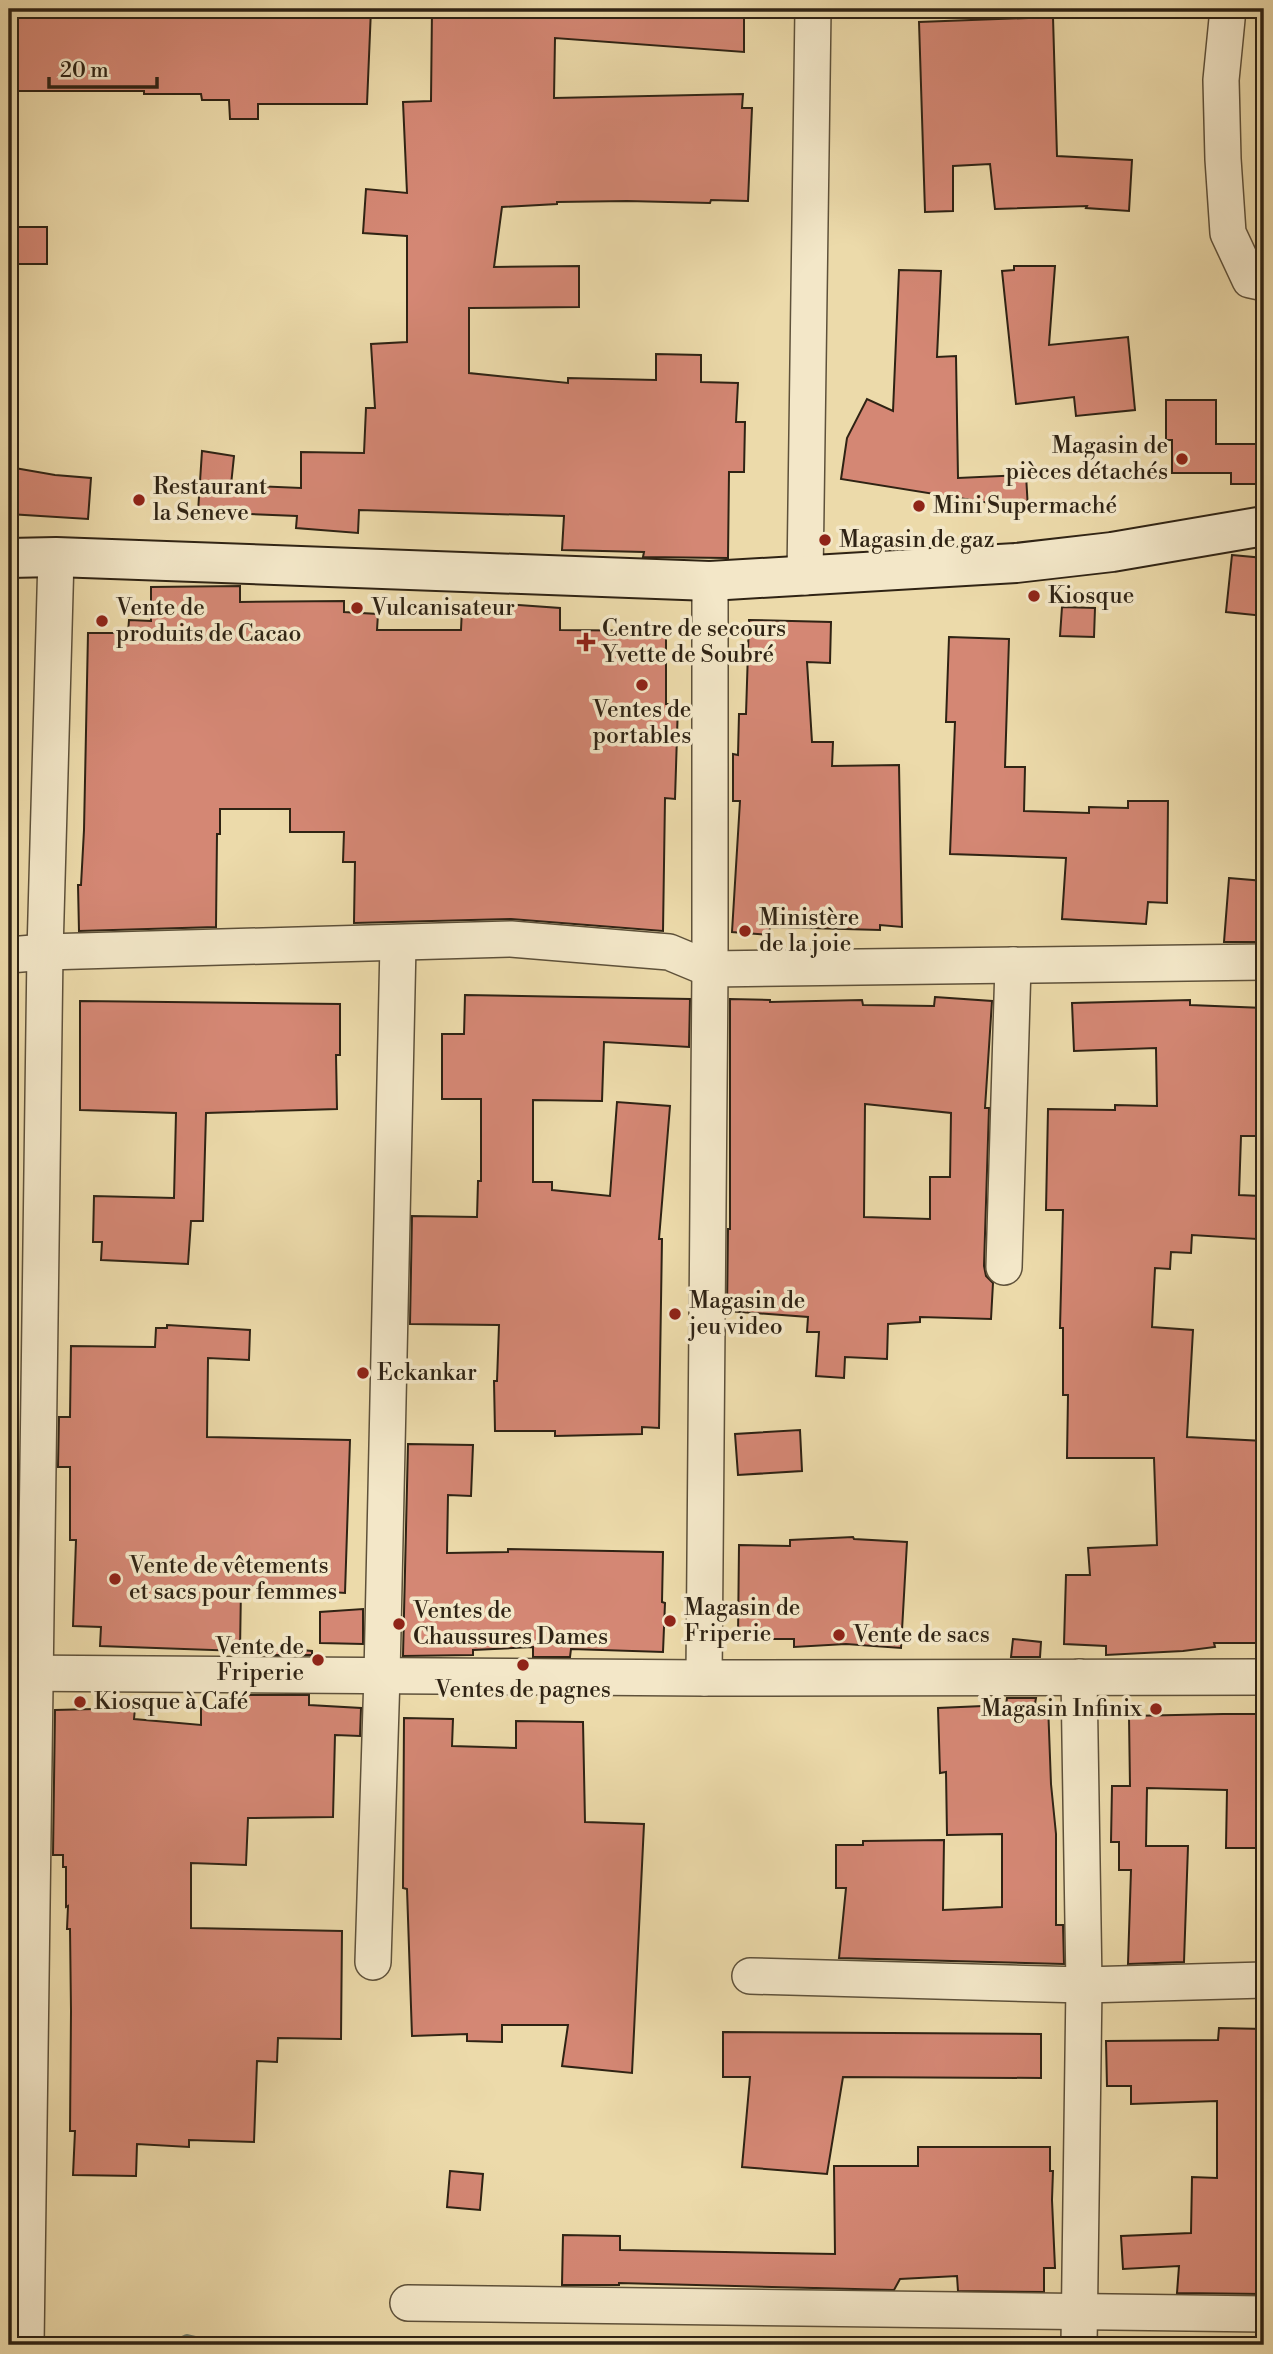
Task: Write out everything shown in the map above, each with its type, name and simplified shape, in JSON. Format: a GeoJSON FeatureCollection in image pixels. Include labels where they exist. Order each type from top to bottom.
{"type":"FeatureCollection","features":[{"type":"Feature","properties":{"kind":"main road"},"geometry":{"type":"LineString","coordinates":[[9,558],[56,557],[710,581],[1016,564],[1112,552],[1264,526]]}},
{"type":"Feature","properties":{"kind":"street"},"geometry":{"type":"LineString","coordinates":[[805,577],[813,9]]}},
{"type":"Feature","properties":{"kind":"street"},"geometry":{"type":"LineString","coordinates":[[1228,9],[1222,80],[1228,233],[1250,280],[1264,283]]}},
{"type":"Feature","properties":{"kind":"street"},"geometry":{"type":"LineString","coordinates":[[26,2345],[21,1673],[56,557]]}},
{"type":"Feature","properties":{"kind":"street"},"geometry":{"type":"LineString","coordinates":[[704,1678],[710,969],[710,581]]}},
{"type":"Feature","properties":{"kind":"street"},"geometry":{"type":"LineString","coordinates":[[9,955],[510,939],[670,952],[710,969],[1264,962]]}},
{"type":"Feature","properties":{"kind":"street"},"geometry":{"type":"LineString","coordinates":[[373,1962],[398,944]]}},
{"type":"Feature","properties":{"kind":"street"},"geometry":{"type":"LineString","coordinates":[[1004,1267],[1013,965]]}},
{"type":"Feature","properties":{"kind":"street"},"geometry":{"type":"LineString","coordinates":[[21,1673],[704,1678],[1264,1677]]}},
{"type":"Feature","properties":{"kind":"street"},"geometry":{"type":"LineString","coordinates":[[1079,1677],[1084,1985],[1079,2329]]}},
{"type":"Feature","properties":{"kind":"street"},"geometry":{"type":"LineString","coordinates":[[750,1976],[1084,1985],[1264,1980]]}},
{"type":"Feature","properties":{"kind":"street"},"geometry":{"type":"LineString","coordinates":[[408,2303],[732,2305],[1079,2329],[1264,2314]]}},
{"type":"Feature","properties":{"kind":"building"},"geometry":{"type":"Polygon","coordinates":[[[9,9],[371,9],[367,104],[258,104],[258,119],[230,119],[229,100],[202,100],[201,94],[144,94],[144,91],[9,91],[9,9]]]}},
{"type":"Feature","properties":{"kind":"building"},"geometry":{"type":"Polygon","coordinates":[[[432,9],[744,9],[744,52],[555,38],[554,98],[743,94],[742,108],[752,108],[748,201],[557,202],[502,207],[494,267],[579,266],[579,307],[469,308],[469,373],[568,383],[568,378],[656,380],[656,354],[701,355],[701,382],[738,383],[736,422],[745,422],[744,472],[729,472],[728,558],[643,557],[644,552],[562,550],[564,516],[359,510],[358,533],[296,528],[297,516],[198,512],[202,451],[234,456],[231,485],[301,488],[301,452],[364,453],[366,408],[375,408],[371,344],[407,342],[407,236],[363,233],[366,189],[407,193],[403,102],[431,101],[432,9]]]}},
{"type":"Feature","properties":{"kind":"building"},"geometry":{"type":"Polygon","coordinates":[[[1053,17],[1057,156],[1132,160],[1129,211],[1086,208],[1087,206],[995,209],[990,164],[953,166],[953,211],[925,212],[919,22],[1053,17]]]}},
{"type":"Feature","properties":{"kind":"building"},"geometry":{"type":"Polygon","coordinates":[[[9,227],[47,227],[47,264],[9,264],[9,227]]]}},
{"type":"Feature","properties":{"kind":"building"},"geometry":{"type":"Polygon","coordinates":[[[1014,266],[1055,266],[1049,345],[1128,337],[1135,410],[1076,416],[1074,397],[1016,404],[1002,271],[1014,270],[1014,266]]]}},
{"type":"Feature","properties":{"kind":"building"},"geometry":{"type":"Polygon","coordinates":[[[899,270],[941,271],[937,357],[956,356],[958,478],[1026,475],[1028,509],[841,479],[847,438],[867,399],[893,411],[899,270]]]}},
{"type":"Feature","properties":{"kind":"building"},"geometry":{"type":"Polygon","coordinates":[[[1166,400],[1216,400],[1216,444],[1262,444],[1262,484],[1231,484],[1231,473],[1172,473],[1172,440],[1166,440],[1166,400]]]}},
{"type":"Feature","properties":{"kind":"building"},"geometry":{"type":"Polygon","coordinates":[[[9,467],[91,478],[88,519],[9,514],[9,467]]]}},
{"type":"Feature","properties":{"kind":"building"},"geometry":{"type":"Polygon","coordinates":[[[1232,555],[1264,558],[1264,616],[1226,612],[1232,555]]]}},
{"type":"Feature","properties":{"kind":"building"},"geometry":{"type":"Polygon","coordinates":[[[240,586],[240,602],[344,601],[344,612],[378,614],[377,630],[461,630],[462,608],[504,608],[504,604],[560,608],[560,630],[666,631],[666,704],[678,704],[675,799],[665,798],[663,931],[511,919],[354,923],[355,862],[343,862],[344,832],[290,832],[290,809],[220,809],[220,834],[217,834],[216,927],[79,931],[78,885],[81,885],[84,830],[88,633],[128,633],[129,620],[151,621],[151,587],[240,586]]]}},
{"type":"Feature","properties":{"kind":"building"},"geometry":{"type":"Polygon","coordinates":[[[1062,607],[1095,608],[1094,637],[1060,636],[1062,607]]]}},
{"type":"Feature","properties":{"kind":"building"},"geometry":{"type":"Polygon","coordinates":[[[749,620],[831,622],[830,663],[807,662],[812,742],[833,742],[832,766],[899,765],[902,927],[880,925],[880,930],[770,927],[769,935],[732,932],[740,801],[733,801],[733,754],[738,755],[739,714],[746,714],[749,620]]]}},
{"type":"Feature","properties":{"kind":"building"},"geometry":{"type":"Polygon","coordinates":[[[949,637],[1009,639],[1005,767],[1025,767],[1024,811],[1089,813],[1089,807],[1128,808],[1128,801],[1168,801],[1167,903],[1148,902],[1146,924],[1062,919],[1066,858],[950,854],[955,722],[946,722],[949,637]]]}},
{"type":"Feature","properties":{"kind":"building"},"geometry":{"type":"Polygon","coordinates":[[[1229,878],[1264,881],[1264,942],[1224,942],[1229,878]]]}},
{"type":"Feature","properties":{"kind":"building"},"geometry":{"type":"Polygon","coordinates":[[[465,995],[690,999],[689,1047],[604,1042],[602,1101],[533,1100],[533,1182],[552,1182],[552,1190],[610,1196],[617,1102],[670,1106],[659,1239],[662,1239],[659,1428],[642,1427],[642,1434],[555,1436],[555,1431],[495,1431],[494,1381],[497,1381],[499,1325],[410,1324],[412,1216],[477,1217],[478,1181],[481,1181],[481,1099],[442,1099],[442,1034],[464,1034],[465,995]]]}},
{"type":"Feature","properties":{"kind":"building"},"geometry":{"type":"Polygon","coordinates":[[[935,997],[992,1001],[985,1108],[989,1108],[984,1266],[986,1276],[993,1283],[991,1319],[920,1317],[920,1322],[888,1324],[887,1359],[845,1357],[844,1378],[816,1376],[819,1332],[807,1332],[808,1317],[727,1311],[730,1229],[730,999],[770,1002],[862,1000],[863,1005],[934,1006],[935,997]],[[865,1104],[864,1217],[930,1219],[930,1177],[950,1177],[951,1113],[865,1104]]]}},
{"type":"Feature","properties":{"kind":"building"},"geometry":{"type":"Polygon","coordinates":[[[1190,1000],[1190,1005],[1264,1008],[1264,1136],[1241,1136],[1239,1195],[1260,1196],[1257,1239],[1192,1235],[1191,1253],[1171,1252],[1170,1269],[1155,1268],[1152,1327],[1193,1330],[1187,1437],[1264,1441],[1264,1643],[1214,1643],[1215,1647],[1183,1651],[1106,1655],[1106,1646],[1064,1644],[1066,1575],[1090,1575],[1088,1548],[1157,1545],[1154,1458],[1067,1458],[1068,1395],[1063,1395],[1063,1328],[1060,1328],[1063,1210],[1046,1210],[1048,1109],[1115,1110],[1115,1105],[1157,1106],[1156,1048],[1074,1051],[1072,1003],[1190,1000]]]}},
{"type":"Feature","properties":{"kind":"building"},"geometry":{"type":"Polygon","coordinates":[[[80,1001],[340,1004],[340,1055],[336,1055],[337,1109],[206,1113],[203,1221],[191,1221],[188,1264],[101,1260],[102,1242],[93,1242],[94,1196],[174,1198],[176,1113],[80,1110],[80,1001]]]}},
{"type":"Feature","properties":{"kind":"building"},"geometry":{"type":"Polygon","coordinates":[[[167,1325],[250,1330],[249,1360],[208,1358],[207,1437],[350,1440],[345,1593],[241,1586],[240,1651],[100,1646],[101,1627],[73,1626],[76,1540],[70,1540],[70,1467],[58,1467],[59,1417],[70,1417],[71,1346],[155,1347],[156,1328],[167,1328],[167,1325]]]}},
{"type":"Feature","properties":{"kind":"building"},"geometry":{"type":"Polygon","coordinates":[[[800,1430],[802,1471],[738,1475],[735,1434],[800,1430]]]}},
{"type":"Feature","properties":{"kind":"building"},"geometry":{"type":"Polygon","coordinates":[[[9,1438],[18,1438],[18,1468],[9,1468],[9,1438]]]}},
{"type":"Feature","properties":{"kind":"building"},"geometry":{"type":"Polygon","coordinates":[[[408,1444],[473,1445],[471,1496],[448,1495],[447,1553],[508,1552],[508,1549],[663,1552],[663,1652],[571,1649],[570,1657],[533,1657],[533,1647],[473,1650],[473,1655],[403,1656],[408,1444]]]}},
{"type":"Feature","properties":{"kind":"building"},"geometry":{"type":"Polygon","coordinates":[[[853,1537],[907,1542],[901,1648],[846,1644],[794,1647],[794,1639],[738,1639],[739,1545],[790,1546],[790,1540],[853,1537]]]}},
{"type":"Feature","properties":{"kind":"building"},"geometry":{"type":"Polygon","coordinates":[[[363,1609],[363,1644],[320,1643],[320,1612],[363,1609]]]}},
{"type":"Feature","properties":{"kind":"building"},"geometry":{"type":"Polygon","coordinates":[[[1013,1639],[1041,1642],[1040,1657],[1011,1657],[1013,1639]]]}},
{"type":"Feature","properties":{"kind":"building"},"geometry":{"type":"Polygon","coordinates":[[[243,1645],[312,1651],[312,1655],[243,1655],[243,1645]]]}},
{"type":"Feature","properties":{"kind":"building"},"geometry":{"type":"Polygon","coordinates":[[[241,1695],[309,1695],[309,1705],[361,1708],[360,1736],[335,1735],[333,1817],[248,1818],[246,1865],[191,1863],[191,1928],[342,1931],[341,2039],[278,2038],[277,2062],[257,2061],[254,2142],[189,2140],[189,2147],[137,2144],[136,2176],[73,2175],[75,2131],[70,2131],[70,1929],[67,1929],[66,1867],[63,1867],[63,1855],[53,1855],[55,1710],[135,1708],[134,1719],[201,1725],[201,1708],[240,1710],[241,1695]]]}},
{"type":"Feature","properties":{"kind":"building"},"geometry":{"type":"Polygon","coordinates":[[[1007,1698],[1036,1698],[1035,1704],[1048,1704],[1056,1834],[1056,1925],[1063,1925],[1064,1964],[839,1958],[846,1888],[836,1888],[836,1845],[863,1845],[863,1841],[944,1840],[943,1910],[1002,1907],[1002,1834],[947,1835],[946,1772],[940,1773],[938,1708],[1006,1705],[1007,1698]]]}},
{"type":"Feature","properties":{"kind":"building"},"geometry":{"type":"Polygon","coordinates":[[[15,1710],[14,1764],[9,1764],[9,1711],[15,1710]]]}},
{"type":"Feature","properties":{"kind":"building"},"geometry":{"type":"Polygon","coordinates":[[[1264,1714],[1264,1848],[1226,1848],[1227,1790],[1147,1788],[1146,1846],[1188,1846],[1184,1962],[1128,1964],[1131,1870],[1119,1870],[1119,1842],[1111,1842],[1112,1786],[1130,1786],[1129,1716],[1264,1714]]]}},
{"type":"Feature","properties":{"kind":"building"},"geometry":{"type":"Polygon","coordinates":[[[404,1718],[453,1719],[452,1746],[516,1748],[516,1721],[583,1722],[585,1822],[644,1824],[632,2073],[562,2066],[568,2025],[502,2025],[502,2042],[467,2041],[467,2034],[412,2036],[407,1889],[403,1888],[404,1718]]]}},
{"type":"Feature","properties":{"kind":"building"},"geometry":{"type":"Polygon","coordinates":[[[9,1827],[13,1827],[13,1854],[9,1854],[9,1827]]]}},
{"type":"Feature","properties":{"kind":"building"},"geometry":{"type":"Polygon","coordinates":[[[1219,2028],[1264,2029],[1264,2294],[1177,2293],[1179,2266],[1123,2269],[1121,2236],[1191,2233],[1192,2177],[1217,2178],[1217,2101],[1131,2104],[1131,2086],[1107,2086],[1106,2041],[1218,2040],[1219,2028]]]}},
{"type":"Feature","properties":{"kind":"building"},"geometry":{"type":"Polygon","coordinates":[[[723,2032],[1041,2034],[1041,2078],[843,2077],[827,2174],[742,2167],[750,2077],[723,2077],[723,2032]]]}},
{"type":"Feature","properties":{"kind":"building"},"geometry":{"type":"Polygon","coordinates":[[[918,2147],[1050,2147],[1055,2268],[1044,2268],[1044,2292],[958,2291],[957,2276],[900,2279],[894,2290],[619,2283],[562,2285],[563,2235],[620,2236],[620,2250],[835,2254],[834,2166],[918,2166],[918,2147]]]}},
{"type":"Feature","properties":{"kind":"building"},"geometry":{"type":"Polygon","coordinates":[[[450,2171],[483,2174],[480,2210],[447,2207],[450,2171]]]}},
{"type":"Feature","properties":{"kind":"waterway"},"geometry":{"type":"LineString","coordinates":[[174,2345],[187,2339],[213,2345]]}},
{"type":"Feature","properties":{"kind":"place","name":"Magasin de pièces détachés"},"geometry":{"type":"Point","coordinates":[1182,459]}},
{"type":"Feature","properties":{"kind":"place","name":"Restaurant la Seneve"},"geometry":{"type":"Point","coordinates":[139,500]}},
{"type":"Feature","properties":{"kind":"place","name":"Mini Supermaché"},"geometry":{"type":"Point","coordinates":[919,506]}},
{"type":"Feature","properties":{"kind":"place","name":"Magasin de gaz"},"geometry":{"type":"Point","coordinates":[825,540]}},
{"type":"Feature","properties":{"kind":"place","name":"Kiosque"},"geometry":{"type":"Point","coordinates":[1034,596]}},
{"type":"Feature","properties":{"kind":"place","name":"Vulcanisateur"},"geometry":{"type":"Point","coordinates":[357,608]}},
{"type":"Feature","properties":{"kind":"place","name":"Vente de produits de Cacao"},"geometry":{"type":"Point","coordinates":[102,621]}},
{"type":"Feature","properties":{"kind":"place","name":"Centre de secours Yvette de Soubré"},"geometry":{"type":"Point","coordinates":[586,642]}},
{"type":"Feature","properties":{"kind":"place","name":"Ventes de portables"},"geometry":{"type":"Point","coordinates":[642,685]}},
{"type":"Feature","properties":{"kind":"place","name":"Ministère de la joie"},"geometry":{"type":"Point","coordinates":[745,931]}},
{"type":"Feature","properties":{"kind":"place","name":"Magasin de jeu video"},"geometry":{"type":"Point","coordinates":[675,1314]}},
{"type":"Feature","properties":{"kind":"place","name":"Eckankar"},"geometry":{"type":"Point","coordinates":[363,1373]}},
{"type":"Feature","properties":{"kind":"place","name":"Vente de vêtements et sacs pour femmes"},"geometry":{"type":"Point","coordinates":[115,1579]}},
{"type":"Feature","properties":{"kind":"place","name":"Magasin de Friperie"},"geometry":{"type":"Point","coordinates":[670,1621]}},
{"type":"Feature","properties":{"kind":"place","name":"Ventes de Chaussures Dames"},"geometry":{"type":"Point","coordinates":[399,1624]}},
{"type":"Feature","properties":{"kind":"place","name":"Vente de sacs"},"geometry":{"type":"Point","coordinates":[839,1635]}},
{"type":"Feature","properties":{"kind":"place","name":"Vente de Friperie"},"geometry":{"type":"Point","coordinates":[318,1660]}},
{"type":"Feature","properties":{"kind":"place","name":"Ventes de pagnes"},"geometry":{"type":"Point","coordinates":[523,1665]}},
{"type":"Feature","properties":{"kind":"place","name":"Kiosque à Café"},"geometry":{"type":"Point","coordinates":[80,1702]}},
{"type":"Feature","properties":{"kind":"place","name":"Magasin Infinix"},"geometry":{"type":"Point","coordinates":[1156,1709]}}]}
